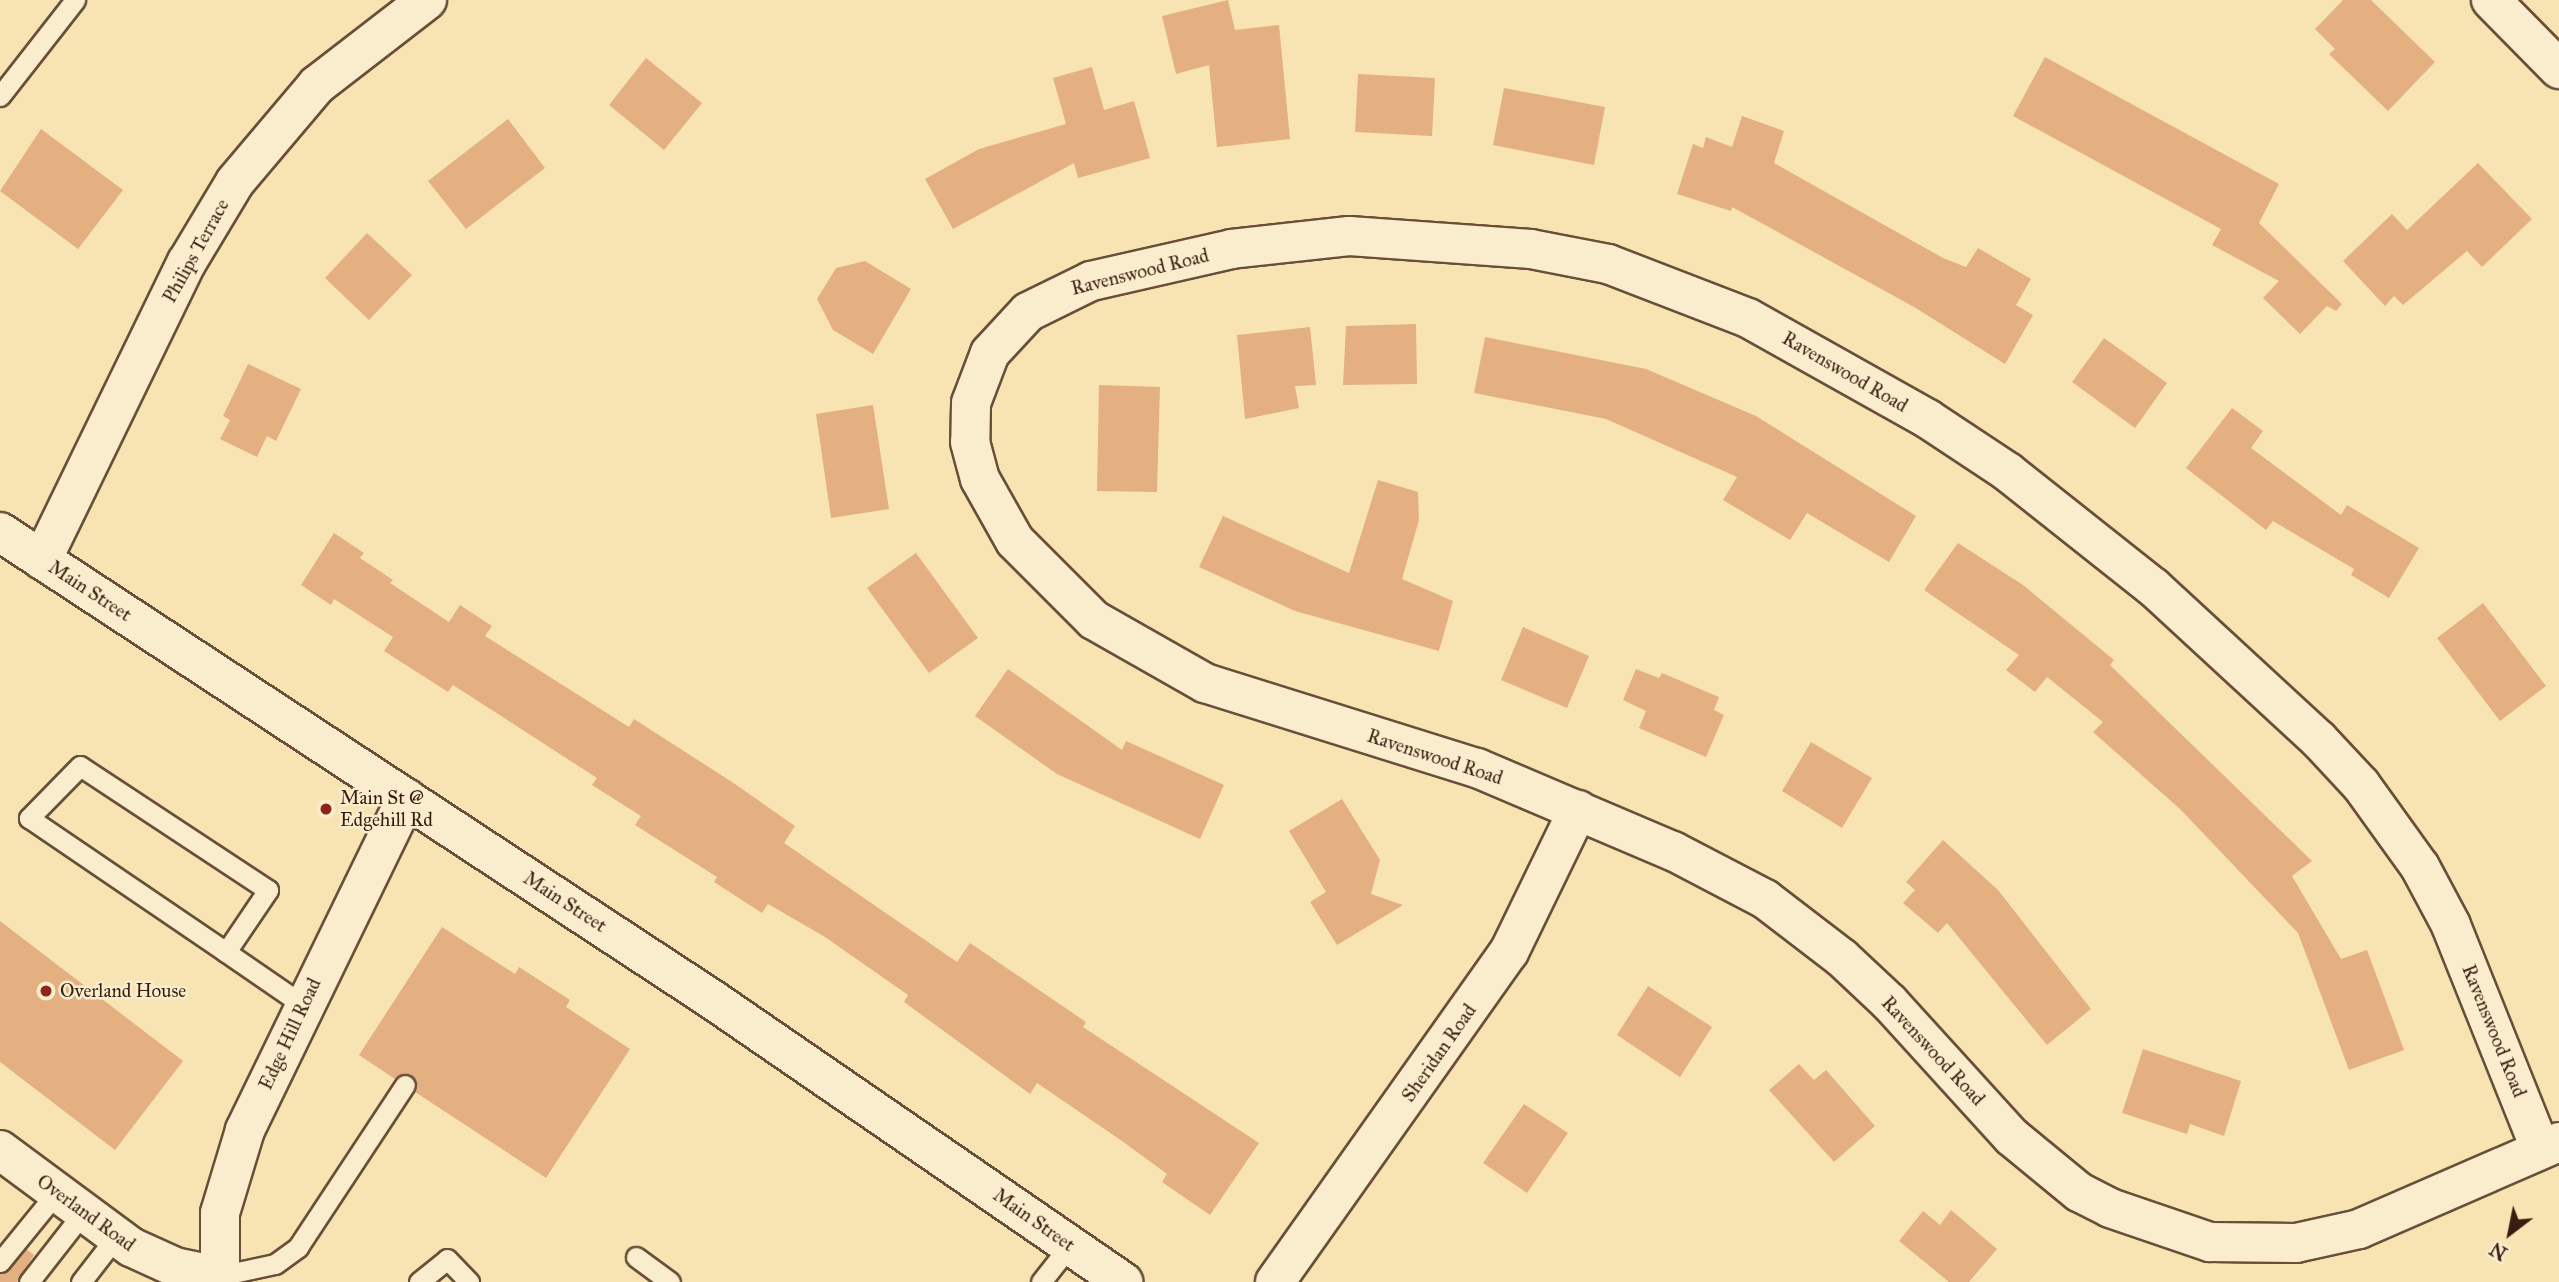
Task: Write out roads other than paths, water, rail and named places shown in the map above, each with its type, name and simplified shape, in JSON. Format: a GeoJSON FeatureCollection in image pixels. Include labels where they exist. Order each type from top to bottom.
{"type":"FeatureCollection","features":[{"type":"Feature","properties":{"kind":"street","name":"Philips Terrace"},"geometry":{"type":"LineString","coordinates":[[42,560],[187,262],[241,173],[317,85],[427,0]]}},
{"type":"Feature","properties":{"kind":"street"},"geometry":{"type":"LineString","coordinates":[[2491,0],[2559,69]]}},
{"type":"Feature","properties":{"kind":"street","name":"Ravenswood Road"},"geometry":{"type":"LineString","coordinates":[[1349,236],[1531,249],[1608,264],[1748,318],[1928,419],[2008,472],[2153,587],[2319,740],[2361,785],[2420,867],[2451,925],[2549,1145],[2403,1211],[2330,1237],[2239,1245],[2141,1223],[2079,1192],[2045,1166],[1890,1003],[1806,928],[1723,876],[1578,810],[1427,750],[1216,688],[1094,620],[1015,541],[980,479],[970,442],[971,403],[1000,338],[1046,300],[1091,281],[1232,249],[1349,236]]}},
{"type":"Feature","properties":{"kind":"street","name":"Main Street"},"geometry":{"type":"LineString","coordinates":[[0,532],[813,1066],[1123,1282]]}},
{"type":"Feature","properties":{"kind":"street","name":"Edge Hill Road"},"geometry":{"type":"LineString","coordinates":[[219,1279],[218,1230],[229,1175],[303,1005],[406,799]]}},
{"type":"Feature","properties":{"kind":"street","name":"Sheridan Road"},"geometry":{"type":"LineString","coordinates":[[1275,1282],[1509,952],[1578,810]]}},
{"type":"Feature","properties":{"kind":"street","name":"Overland Road"},"geometry":{"type":"LineString","coordinates":[[0,1150],[115,1238],[168,1264],[219,1279]]}},
{"type":"Feature","properties":{"kind":"lane"},"geometry":{"type":"LineString","coordinates":[[0,96],[75,0]]}},
{"type":"Feature","properties":{"kind":"lane"},"geometry":{"type":"LineString","coordinates":[[226,952],[268,890],[80,766],[29,818],[303,1005]]}},
{"type":"Feature","properties":{"kind":"lane"},"geometry":{"type":"LineString","coordinates":[[219,1279],[275,1264],[298,1247],[405,1085]]}},
{"type":"Feature","properties":{"kind":"lane"},"geometry":{"type":"LineString","coordinates":[[0,1262],[70,1203]]}},
{"type":"Feature","properties":{"kind":"lane"},"geometry":{"type":"LineString","coordinates":[[29,1282],[70,1203]]}},
{"type":"Feature","properties":{"kind":"lane"},"geometry":{"type":"LineString","coordinates":[[81,1282],[115,1238]]}},
{"type":"Feature","properties":{"kind":"lane"},"geometry":{"type":"LineString","coordinates":[[1041,1282],[1070,1245]]}},
{"type":"Feature","properties":{"kind":"lane"},"geometry":{"type":"LineString","coordinates":[[636,1257],[670,1282]]}},
{"type":"Feature","properties":{"kind":"lane"},"geometry":{"type":"LineString","coordinates":[[419,1282],[447,1259],[469,1282]]}},
{"type":"Feature","properties":{"kind":"place","name":"Main St @ Edgehill Rd"},"geometry":{"type":"Point","coordinates":[326,809]}},
{"type":"Feature","properties":{"kind":"place","name":"Overland House"},"geometry":{"type":"Point","coordinates":[46,991]}}]}
